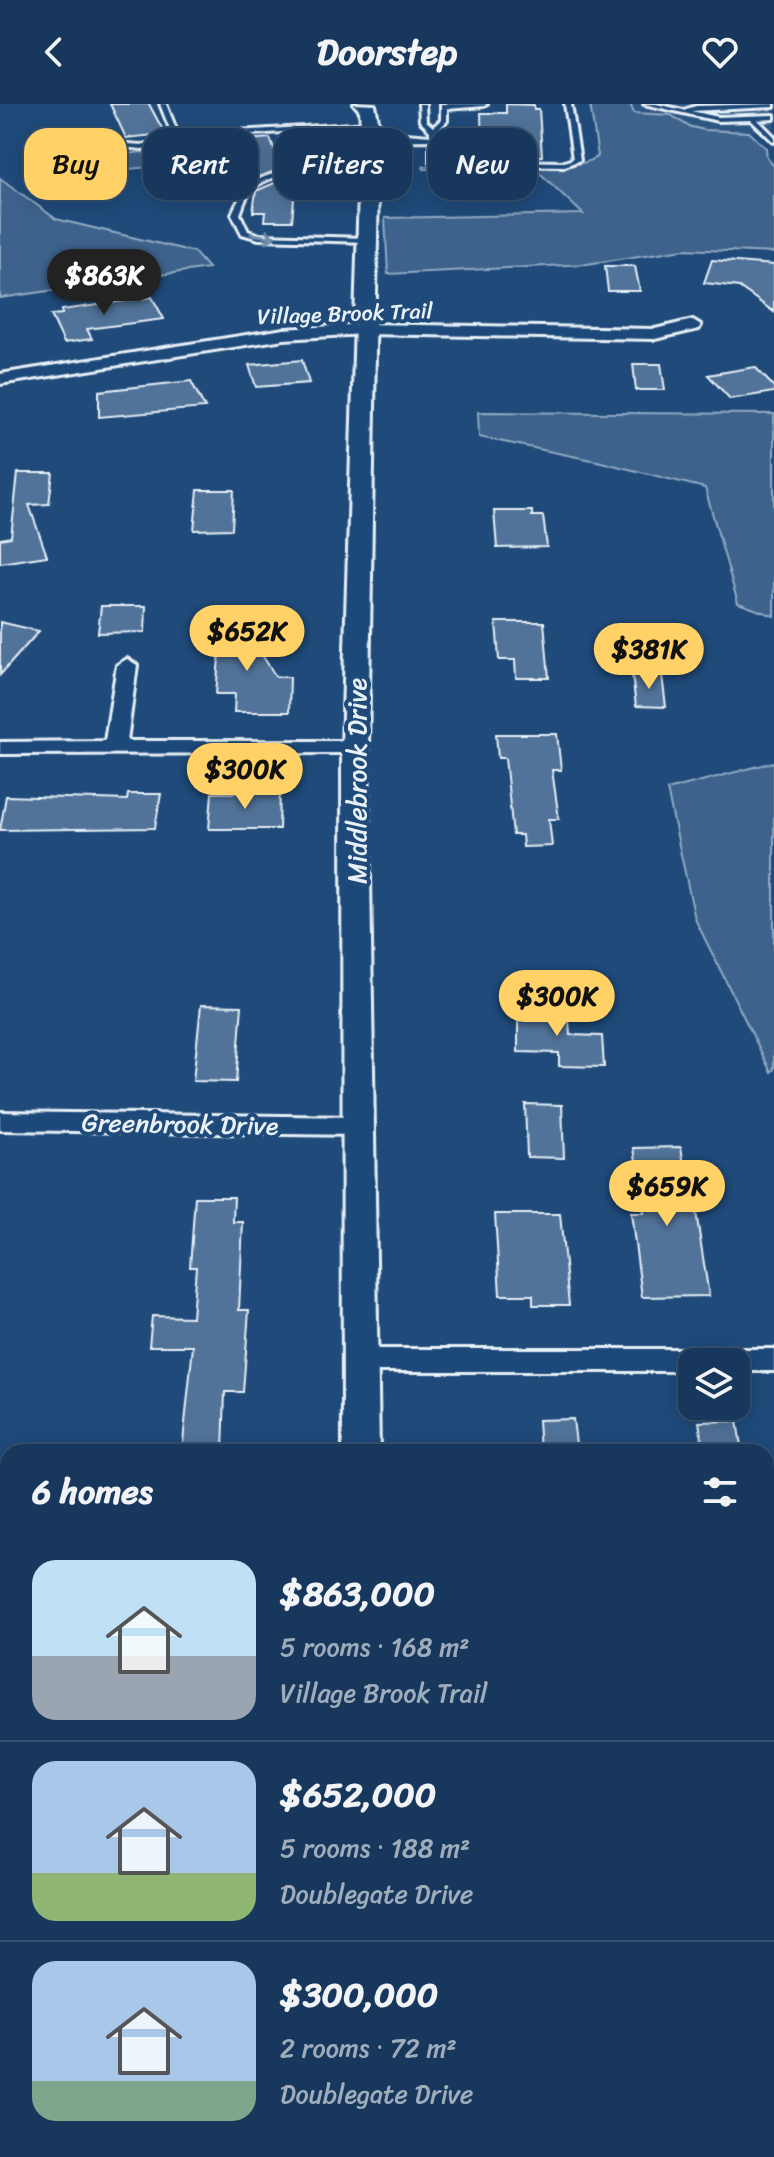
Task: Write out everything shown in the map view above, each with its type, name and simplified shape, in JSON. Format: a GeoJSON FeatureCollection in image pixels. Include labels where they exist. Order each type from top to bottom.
{"type":"FeatureCollection","features":[{"type":"Feature","properties":{"kind":"street","name":"Middlebrook Drive"},"geometry":{"type":"LineString","coordinates":[[361,1444],[355,747],[366,200]]}},
{"type":"Feature","properties":{"kind":"street","name":"Village Brook Trail"},"geometry":{"type":"LineString","coordinates":[[0,379],[237,340],[364,329],[655,334],[693,325]]}},
{"type":"Feature","properties":{"kind":"street"},"geometry":{"type":"LineString","coordinates":[[115,748],[127,665]]}},
{"type":"Feature","properties":{"kind":"street"},"geometry":{"type":"LineString","coordinates":[[0,748],[355,747]]}},
{"type":"Feature","properties":{"kind":"street","name":"Greenbrook Drive"},"geometry":{"type":"LineString","coordinates":[[0,1121],[360,1126]]}},
{"type":"Feature","properties":{"kind":"street"},"geometry":{"type":"LineString","coordinates":[[360,1360],[774,1360]]}},
{"type":"Feature","properties":{"kind":"lane"},"geometry":{"type":"LineString","coordinates":[[127,148],[162,145],[171,140],[173,129],[163,104]]}},
{"type":"Feature","properties":{"kind":"lane"},"geometry":{"type":"LineString","coordinates":[[422,104],[423,121],[428,128]]}},
{"type":"Feature","properties":{"kind":"lane"},"geometry":{"type":"LineString","coordinates":[[438,128],[444,121],[444,106],[484,104]]}},
{"type":"Feature","properties":{"kind":"lane"},"geometry":{"type":"LineString","coordinates":[[537,163],[572,164],[577,160],[568,104]]}},
{"type":"Feature","properties":{"kind":"lane"},"geometry":{"type":"LineString","coordinates":[[647,104],[718,119],[774,117]]}},
{"type":"Feature","properties":{"kind":"lane"},"geometry":{"type":"LineString","coordinates":[[679,113],[696,108],[774,105]]}},
{"type":"Feature","properties":{"kind":"lane"},"geometry":{"type":"LineString","coordinates":[[753,118],[774,140]]}},
{"type":"Feature","properties":{"kind":"lane"},"geometry":{"type":"LineString","coordinates":[[274,177],[252,186],[236,214],[245,232],[259,237],[365,240]]}},
{"type":"Feature","properties":{"kind":"shaded area"},"geometry":{"type":"Polygon","coordinates":[[[590,104],[630,104],[634,113],[671,115],[688,126],[704,130],[749,132],[766,148],[767,158],[774,166],[774,253],[684,249],[587,264],[388,274],[385,218],[583,214],[537,173],[537,168],[567,166],[598,156],[590,104]]]}},
{"type":"Feature","properties":{"kind":"shaded area"},"geometry":{"type":"Polygon","coordinates":[[[630,104],[774,104],[774,128],[749,132],[704,130],[688,126],[671,115],[634,113],[630,104]]]}},
{"type":"Feature","properties":{"kind":"shaded area"},"geometry":{"type":"Polygon","coordinates":[[[143,152],[143,168],[127,169],[127,154],[143,152]]]}},
{"type":"Feature","properties":{"kind":"shaded area"},"geometry":{"type":"Polygon","coordinates":[[[0,178],[24,196],[24,200],[30,200],[56,219],[194,252],[208,268],[0,298],[0,178]]]}},
{"type":"Feature","properties":{"kind":"shaded area"},"geometry":{"type":"Polygon","coordinates":[[[478,412],[774,414],[774,616],[738,603],[705,488],[597,461],[479,437],[478,412]]]}},
{"type":"Feature","properties":{"kind":"shaded area"},"geometry":{"type":"Polygon","coordinates":[[[774,762],[774,1069],[771,1072],[695,919],[667,790],[774,762]]]}},
{"type":"Feature","properties":{"kind":"building"},"geometry":{"type":"Polygon","coordinates":[[[110,104],[149,104],[162,128],[143,128],[143,136],[127,138],[127,128],[121,128],[110,104]]]}},
{"type":"Feature","properties":{"kind":"building"},"geometry":{"type":"Polygon","coordinates":[[[506,104],[534,105],[534,109],[539,109],[542,156],[537,156],[537,128],[481,128],[481,113],[506,113],[506,104]]]}},
{"type":"Feature","properties":{"kind":"building"},"geometry":{"type":"Polygon","coordinates":[[[270,138],[274,148],[274,172],[258,177],[258,139],[270,138]]]}},
{"type":"Feature","properties":{"kind":"building"},"geometry":{"type":"Polygon","coordinates":[[[274,183],[274,200],[294,200],[292,221],[264,221],[265,212],[253,212],[258,190],[274,183]]]}},
{"type":"Feature","properties":{"kind":"building"},"geometry":{"type":"Polygon","coordinates":[[[712,260],[774,265],[774,312],[739,287],[704,283],[712,260]]]}},
{"type":"Feature","properties":{"kind":"building"},"geometry":{"type":"Polygon","coordinates":[[[605,266],[635,266],[640,291],[608,291],[605,266]]]}},
{"type":"Feature","properties":{"kind":"building"},"geometry":{"type":"Polygon","coordinates":[[[152,297],[164,319],[87,329],[92,339],[64,343],[51,315],[62,314],[62,310],[152,297]]]}},
{"type":"Feature","properties":{"kind":"building"},"geometry":{"type":"Polygon","coordinates":[[[302,360],[309,383],[256,387],[249,365],[302,360]]]}},
{"type":"Feature","properties":{"kind":"building"},"geometry":{"type":"Polygon","coordinates":[[[633,364],[661,364],[665,390],[636,390],[633,364]]]}},
{"type":"Feature","properties":{"kind":"building"},"geometry":{"type":"Polygon","coordinates":[[[755,367],[774,387],[774,392],[730,399],[708,375],[755,367]]]}},
{"type":"Feature","properties":{"kind":"building"},"geometry":{"type":"Polygon","coordinates":[[[191,381],[205,408],[99,417],[99,391],[191,381]]]}},
{"type":"Feature","properties":{"kind":"building"},"geometry":{"type":"Polygon","coordinates":[[[18,473],[53,473],[49,504],[29,505],[47,556],[0,563],[0,539],[11,537],[18,473]]]}},
{"type":"Feature","properties":{"kind":"building"},"geometry":{"type":"Polygon","coordinates":[[[198,490],[234,490],[232,529],[194,530],[198,490]]]}},
{"type":"Feature","properties":{"kind":"building"},"geometry":{"type":"Polygon","coordinates":[[[494,511],[532,511],[532,516],[543,516],[547,547],[497,548],[494,511]]]}},
{"type":"Feature","properties":{"kind":"building"},"geometry":{"type":"Polygon","coordinates":[[[101,606],[146,606],[145,632],[98,633],[101,606]]]}},
{"type":"Feature","properties":{"kind":"building"},"geometry":{"type":"Polygon","coordinates":[[[0,622],[39,631],[0,675],[0,622]]]}},
{"type":"Feature","properties":{"kind":"building"},"geometry":{"type":"Polygon","coordinates":[[[496,622],[544,622],[549,678],[516,678],[515,660],[499,660],[496,622]]]}},
{"type":"Feature","properties":{"kind":"building"},"geometry":{"type":"Polygon","coordinates":[[[242,623],[276,677],[290,677],[289,712],[234,712],[235,694],[216,694],[219,657],[204,631],[242,623]]]}},
{"type":"Feature","properties":{"kind":"building"},"geometry":{"type":"Polygon","coordinates":[[[632,675],[662,675],[666,707],[636,706],[632,675]]]}},
{"type":"Feature","properties":{"kind":"building"},"geometry":{"type":"Polygon","coordinates":[[[496,734],[557,734],[561,770],[552,770],[559,819],[549,819],[552,846],[523,847],[522,835],[513,835],[505,758],[498,758],[496,734]]]}},
{"type":"Feature","properties":{"kind":"building"},"geometry":{"type":"Polygon","coordinates":[[[280,792],[279,829],[209,829],[212,793],[280,792]]]}},
{"type":"Feature","properties":{"kind":"building"},"geometry":{"type":"Polygon","coordinates":[[[128,794],[161,794],[155,828],[0,830],[6,796],[127,800],[128,794]]]}},
{"type":"Feature","properties":{"kind":"building"},"geometry":{"type":"Polygon","coordinates":[[[201,1005],[242,1006],[236,1082],[193,1081],[201,1005]]]}},
{"type":"Feature","properties":{"kind":"building"},"geometry":{"type":"Polygon","coordinates":[[[523,1006],[560,1006],[560,1019],[569,1019],[570,1035],[602,1036],[604,1067],[559,1066],[559,1053],[518,1052],[518,1018],[523,1018],[523,1006]]]}},
{"type":"Feature","properties":{"kind":"building"},"geometry":{"type":"Polygon","coordinates":[[[525,1104],[562,1105],[564,1158],[527,1157],[525,1104]]]}},
{"type":"Feature","properties":{"kind":"building"},"geometry":{"type":"Polygon","coordinates":[[[681,1147],[692,1212],[696,1212],[709,1296],[642,1297],[631,1213],[644,1213],[634,1148],[681,1147]]]}},
{"type":"Feature","properties":{"kind":"building"},"geometry":{"type":"Polygon","coordinates":[[[195,1197],[234,1197],[233,1222],[243,1222],[239,1310],[249,1310],[243,1392],[225,1392],[223,1444],[183,1444],[193,1346],[149,1346],[152,1316],[192,1317],[196,1267],[190,1267],[195,1197]]]}},
{"type":"Feature","properties":{"kind":"building"},"geometry":{"type":"Polygon","coordinates":[[[495,1214],[560,1214],[569,1305],[533,1305],[533,1295],[500,1295],[495,1214]]]}},
{"type":"Feature","properties":{"kind":"building"},"geometry":{"type":"Polygon","coordinates":[[[573,1419],[576,1444],[540,1444],[538,1420],[573,1419]]]}},
{"type":"Feature","properties":{"kind":"building"},"geometry":{"type":"Polygon","coordinates":[[[737,1421],[741,1444],[703,1444],[699,1422],[737,1421]]]}}]}
